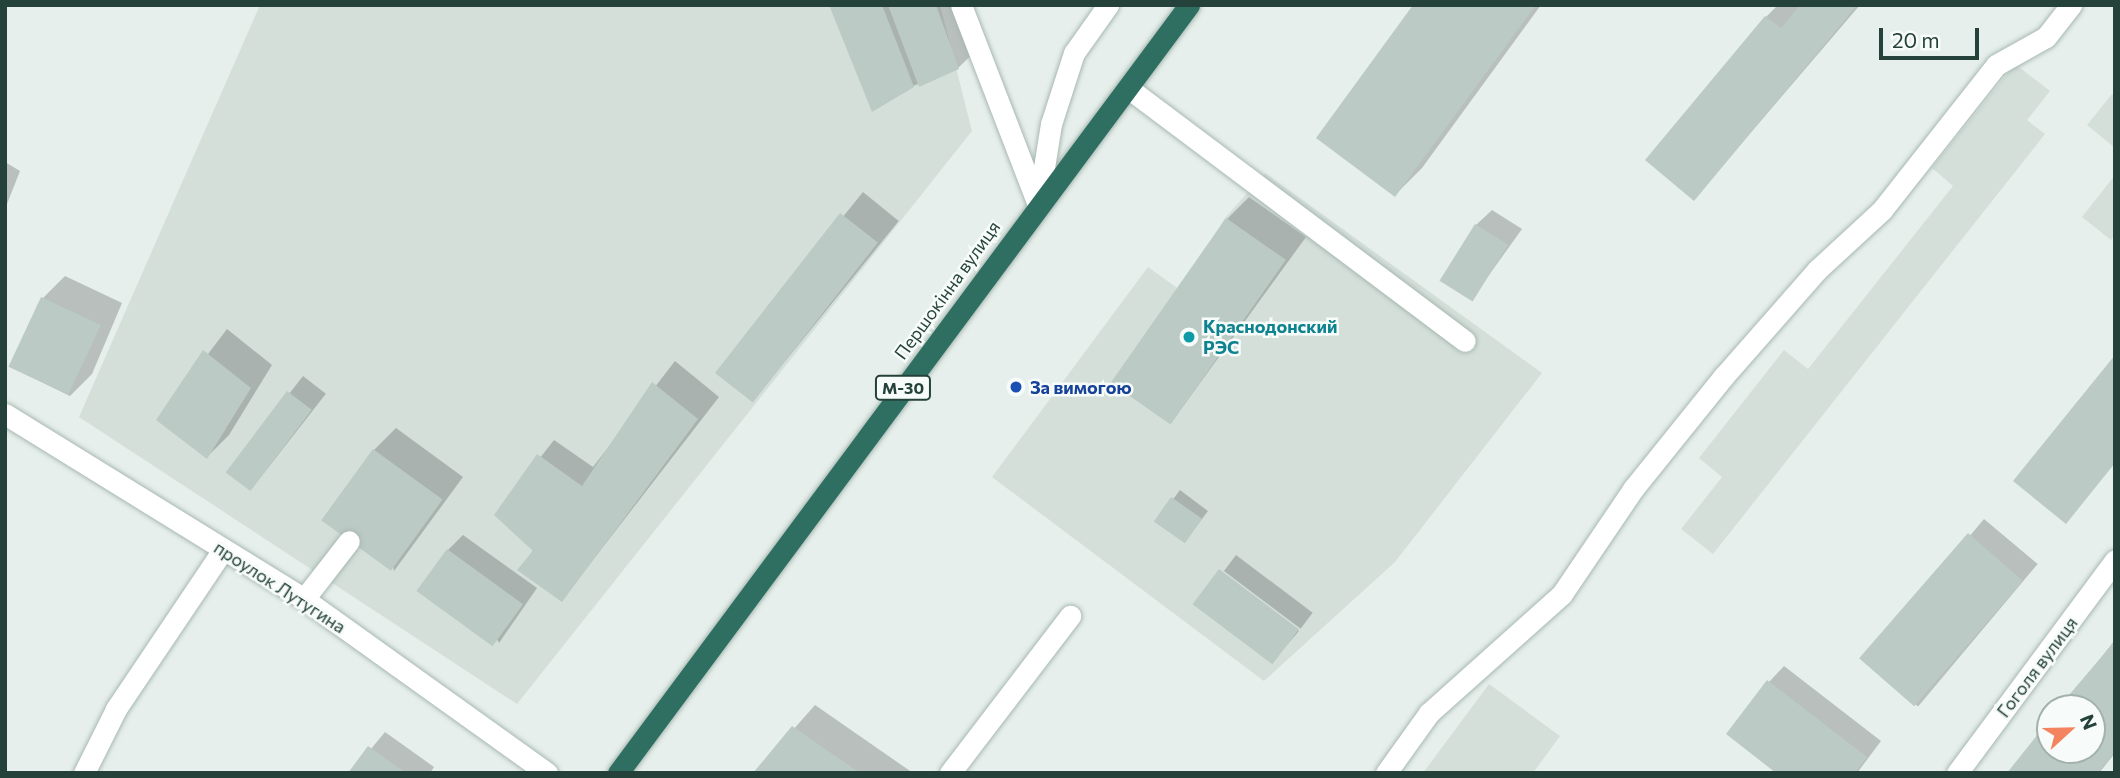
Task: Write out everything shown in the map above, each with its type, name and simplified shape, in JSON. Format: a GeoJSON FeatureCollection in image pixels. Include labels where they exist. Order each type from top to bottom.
{"type":"FeatureCollection","features":[{"type":"Feature","properties":{"kind":"highway","name":"Першокінна вулиця"},"geometry":{"type":"LineString","coordinates":[[618,773],[1189,5]]}},
{"type":"Feature","properties":{"kind":"street"},"geometry":{"type":"LineString","coordinates":[[961,5],[1038,205]]}},
{"type":"Feature","properties":{"kind":"street"},"geometry":{"type":"LineString","coordinates":[[1038,205],[1051,124],[1074,53],[1108,5]]}},
{"type":"Feature","properties":{"kind":"street"},"geometry":{"type":"LineString","coordinates":[[1386,773],[1429,713],[1562,594],[1633,489],[1724,376],[1817,270],[1882,210],[1996,65],[2046,37],[2071,5]]}},
{"type":"Feature","properties":{"kind":"street"},"geometry":{"type":"LineString","coordinates":[[1128,89],[1465,341]]}},
{"type":"Feature","properties":{"kind":"street","name":"проулок Лутугина"},"geometry":{"type":"LineString","coordinates":[[5,414],[304,599],[547,773]]}},
{"type":"Feature","properties":{"kind":"street"},"geometry":{"type":"LineString","coordinates":[[304,599],[349,541]]}},
{"type":"Feature","properties":{"kind":"street"},"geometry":{"type":"LineString","coordinates":[[84,773],[116,709],[223,550]]}},
{"type":"Feature","properties":{"kind":"street","name":"Гоголя вулиця"},"geometry":{"type":"LineString","coordinates":[[1957,773],[2115,560]]}},
{"type":"Feature","properties":{"kind":"street"},"geometry":{"type":"LineString","coordinates":[[950,773],[1070,616]]}},
{"type":"Feature","properties":{"kind":"shaded area"},"geometry":{"type":"Polygon","coordinates":[[[260,5],[940,5],[972,131],[517,704],[79,417],[260,5]]]}},
{"type":"Feature","properties":{"kind":"shaded area"},"geometry":{"type":"Polygon","coordinates":[[[2015,64],[2050,91],[2027,120],[2045,134],[1713,554],[1681,529],[1722,477],[1699,458],[1784,350],[1808,369],[1953,186],[1932,168],[2015,64]]]}},
{"type":"Feature","properties":{"kind":"shaded area"},"geometry":{"type":"Polygon","coordinates":[[[2112,94],[2115,97],[2115,148],[2087,125],[2112,94]]]}},
{"type":"Feature","properties":{"kind":"shaded area","name":"Краснодонский РЭС"},"geometry":{"type":"Polygon","coordinates":[[[1265,173],[1542,373],[1395,562],[1264,681],[992,477],[1148,267],[1180,290],[1225,218],[1265,173]]]}},
{"type":"Feature","properties":{"kind":"shaded area"},"geometry":{"type":"Polygon","coordinates":[[[2115,175],[2115,235],[2111,240],[2082,217],[2115,175]]]}},
{"type":"Feature","properties":{"kind":"shaded area"},"geometry":{"type":"Polygon","coordinates":[[[1489,684],[1560,736],[1533,773],[1423,773],[1489,684]]]}},
{"type":"Feature","properties":{"kind":"building"},"geometry":{"type":"Polygon","coordinates":[[[829,5],[882,5],[914,87],[872,112],[829,5]]]}},
{"type":"Feature","properties":{"kind":"building"},"geometry":{"type":"Polygon","coordinates":[[[888,5],[936,5],[959,69],[919,87],[888,5]]]}},
{"type":"Feature","properties":{"kind":"building"},"geometry":{"type":"Polygon","coordinates":[[[1413,5],[1536,5],[1395,197],[1316,138],[1413,5]]]}},
{"type":"Feature","properties":{"kind":"building"},"geometry":{"type":"Polygon","coordinates":[[[1800,5],[1857,5],[1694,201],[1645,160],[1765,16],[1781,28],[1800,5]]]}},
{"type":"Feature","properties":{"kind":"building"},"geometry":{"type":"Polygon","coordinates":[[[840,213],[878,243],[753,403],[715,373],[840,213]]]}},
{"type":"Feature","properties":{"kind":"building","name":"Краснодонский РЭС"},"geometry":{"type":"Polygon","coordinates":[[[1226,218],[1286,260],[1171,425],[1111,383],[1226,218]]]}},
{"type":"Feature","properties":{"kind":"building"},"geometry":{"type":"Polygon","coordinates":[[[1475,224],[1508,245],[1473,301],[1439,281],[1475,224]]]}},
{"type":"Feature","properties":{"kind":"building"},"geometry":{"type":"Polygon","coordinates":[[[41,297],[101,325],[68,395],[8,367],[41,297]]]}},
{"type":"Feature","properties":{"kind":"building"},"geometry":{"type":"Polygon","coordinates":[[[203,350],[251,388],[207,459],[156,420],[203,350]]]}},
{"type":"Feature","properties":{"kind":"building"},"geometry":{"type":"Polygon","coordinates":[[[2115,355],[2115,463],[2066,524],[2013,481],[2115,355]]]}},
{"type":"Feature","properties":{"kind":"building"},"geometry":{"type":"Polygon","coordinates":[[[652,382],[698,419],[562,602],[517,570],[533,551],[494,515],[537,454],[582,486],[652,382]]]}},
{"type":"Feature","properties":{"kind":"building"},"geometry":{"type":"Polygon","coordinates":[[[287,391],[312,410],[250,491],[226,472],[287,391]]]}},
{"type":"Feature","properties":{"kind":"building"},"geometry":{"type":"Polygon","coordinates":[[[373,449],[443,500],[391,571],[321,520],[373,449]]]}},
{"type":"Feature","properties":{"kind":"building"},"geometry":{"type":"Polygon","coordinates":[[[1171,497],[1202,519],[1185,543],[1154,522],[1171,497]]]}},
{"type":"Feature","properties":{"kind":"building"},"geometry":{"type":"Polygon","coordinates":[[[1968,533],[2023,581],[1914,706],[1859,658],[1968,533]]]}},
{"type":"Feature","properties":{"kind":"building"},"geometry":{"type":"Polygon","coordinates":[[[447,549],[523,604],[492,646],[416,591],[447,549]]]}},
{"type":"Feature","properties":{"kind":"building"},"geometry":{"type":"Polygon","coordinates":[[[1219,569],[1299,629],[1272,664],[1193,604],[1219,569]]]}},
{"type":"Feature","properties":{"kind":"building"},"geometry":{"type":"Polygon","coordinates":[[[2115,641],[2115,751],[2106,763],[2106,694],[2070,694],[2115,641]]]}},
{"type":"Feature","properties":{"kind":"building"},"geometry":{"type":"Polygon","coordinates":[[[1767,680],[1867,757],[1855,773],[1776,773],[1726,734],[1767,680]]]}},
{"type":"Feature","properties":{"kind":"building"},"geometry":{"type":"Polygon","coordinates":[[[792,726],[860,773],[753,773],[792,726]]]}},
{"type":"Feature","properties":{"kind":"building"},"geometry":{"type":"Polygon","coordinates":[[[2036,737],[2036,764],[2105,764],[2098,773],[2007,773],[2036,737]]]}},
{"type":"Feature","properties":{"kind":"building"},"geometry":{"type":"Polygon","coordinates":[[[368,746],[406,773],[348,773],[368,746]]]}},
{"type":"Feature","properties":{"kind":"place","name":"Краснодонский РЭС"},"geometry":{"type":"Point","coordinates":[1189,337]}},
{"type":"Feature","properties":{"kind":"place","name":"За вимогою"},"geometry":{"type":"Point","coordinates":[1016,387]}}]}
